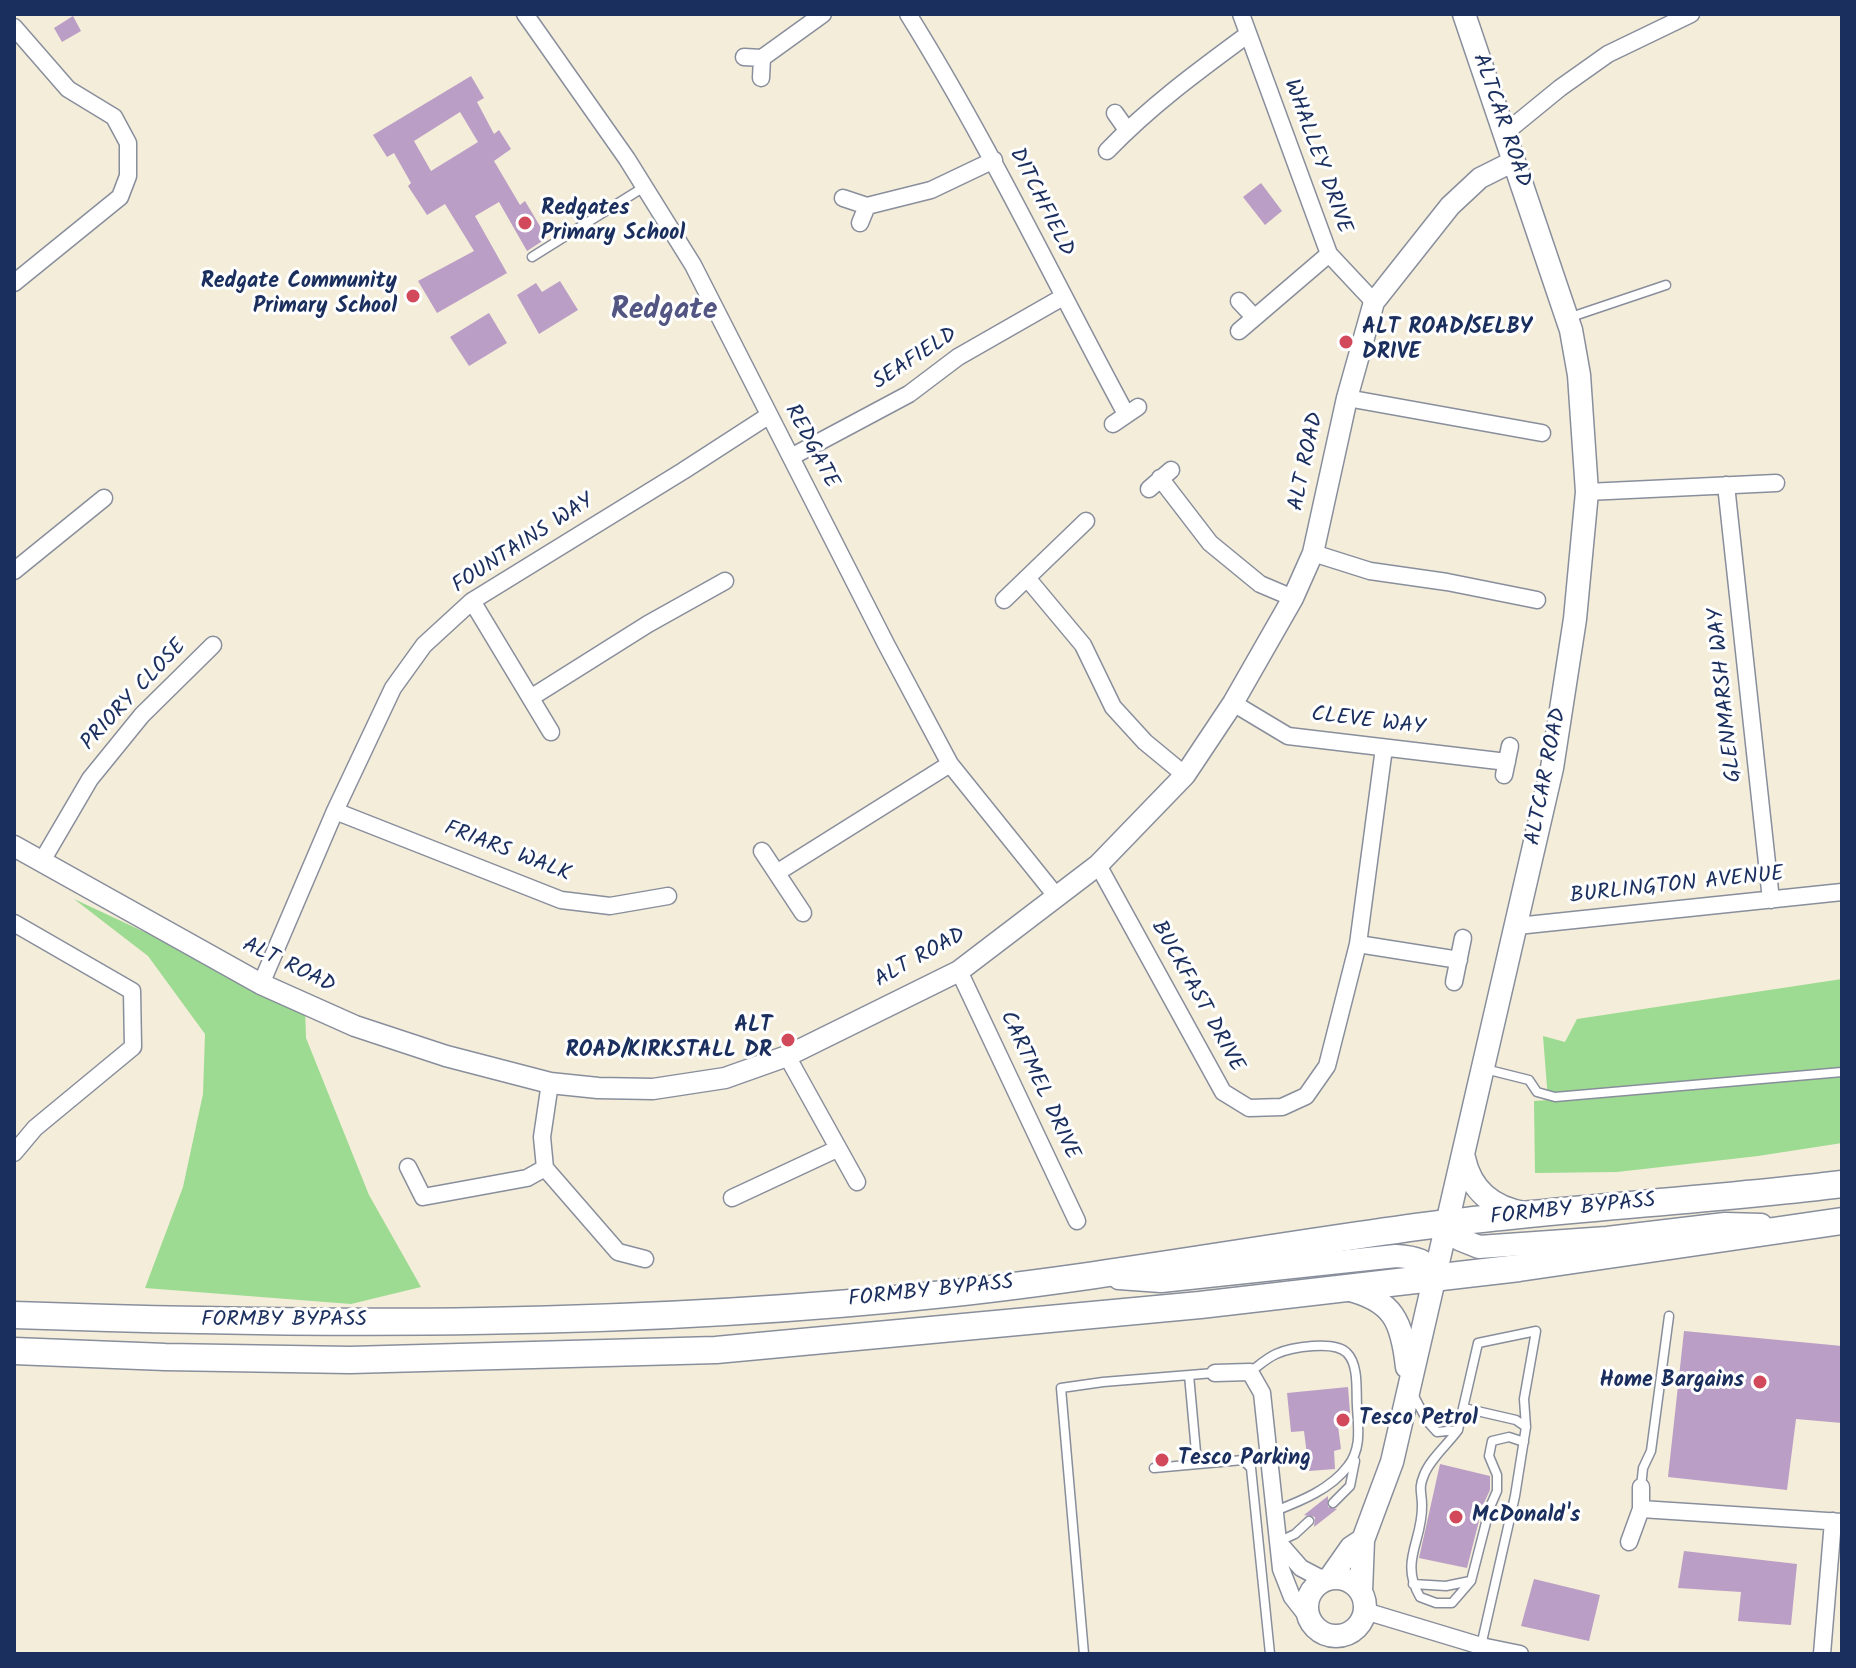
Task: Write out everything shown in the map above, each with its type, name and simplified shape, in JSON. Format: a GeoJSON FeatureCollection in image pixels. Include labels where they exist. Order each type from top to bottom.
{"type":"FeatureCollection","features":[{"type":"Feature","properties":{"kind":"highway","name":"FORMBY BYPASS"},"geometry":{"type":"LineString","coordinates":[[14,1315],[225,1322],[551,1319],[820,1304],[952,1293],[1086,1276],[1449,1223],[1842,1184]]}},
{"type":"Feature","properties":{"kind":"highway","name":"FORMBY BYPASS"},"geometry":{"type":"LineString","coordinates":[[14,1351],[350,1360],[716,1350],[973,1328],[1342,1289],[1842,1221]]}},
{"type":"Feature","properties":{"kind":"main road","name":"ALTCAR ROAD"},"geometry":{"type":"LineString","coordinates":[[1350,1654],[1360,1611],[1363,1540],[1384,1487],[1436,1277],[1552,768],[1575,619],[1587,492],[1579,375],[1567,318],[1464,14]]}},
{"type":"Feature","properties":{"kind":"main road"},"geometry":{"type":"LineString","coordinates":[[1464,1157],[1471,1180],[1484,1197],[1507,1209],[1537,1214]]}},
{"type":"Feature","properties":{"kind":"main road"},"geometry":{"type":"LineString","coordinates":[[1449,1223],[1459,1239],[1479,1247],[1607,1238],[1725,1224],[1802,1227]]}},
{"type":"Feature","properties":{"kind":"main road"},"geometry":{"type":"LineString","coordinates":[[1086,1276],[1161,1281],[1396,1256],[1429,1264],[1436,1277]]}},
{"type":"Feature","properties":{"kind":"main road"},"geometry":{"type":"LineString","coordinates":[[1342,1289],[1374,1299],[1395,1317],[1403,1334],[1409,1385]]}},
{"type":"Feature","properties":{"kind":"main road","name":"ALTCAR ROAD"},"geometry":{"type":"LineString","coordinates":[[1327,1579],[1351,1548],[1363,1540]]}},
{"type":"Feature","properties":{"kind":"main road"},"geometry":{"type":"LineString","coordinates":[[1313,1624],[1331,1636],[1339,1636],[1360,1611],[1348,1580],[1327,1579],[1310,1592],[1306,1611],[1326,1654]]}},
{"type":"Feature","properties":{"kind":"street","name":"REDGATE"},"geometry":{"type":"LineString","coordinates":[[525,14],[644,187],[693,265],[768,416],[950,764],[1057,897]]}},
{"type":"Feature","properties":{"kind":"street"},"geometry":{"type":"LineString","coordinates":[[744,57],[762,58],[823,14]]}},
{"type":"Feature","properties":{"kind":"street","name":"DITCHFIELD"},"geometry":{"type":"LineString","coordinates":[[908,14],[994,160],[1126,415]]}},
{"type":"Feature","properties":{"kind":"street","name":"WHALLEY DRIVE"},"geometry":{"type":"LineString","coordinates":[[1241,14],[1329,254],[1374,302]]}},
{"type":"Feature","properties":{"kind":"street"},"geometry":{"type":"LineString","coordinates":[[1505,133],[1608,54],[1691,14]]}},
{"type":"Feature","properties":{"kind":"street"},"geometry":{"type":"LineString","coordinates":[[14,283],[120,197],[128,176],[128,143],[114,117],[68,89],[15,33]]}},
{"type":"Feature","properties":{"kind":"street"},"geometry":{"type":"LineString","coordinates":[[1107,151],[1183,82],[1247,35]]}},
{"type":"Feature","properties":{"kind":"street"},"geometry":{"type":"LineString","coordinates":[[761,78],[762,58]]}},
{"type":"Feature","properties":{"kind":"street"},"geometry":{"type":"LineString","coordinates":[[1115,113],[1127,130]]}},
{"type":"Feature","properties":{"kind":"street"},"geometry":{"type":"LineString","coordinates":[[843,198],[867,206],[931,190],[994,160]]}},
{"type":"Feature","properties":{"kind":"street","name":"ALT ROAD"},"geometry":{"type":"LineString","coordinates":[[14,846],[261,984],[355,1026],[446,1056],[550,1083],[653,1089],[725,1078],[787,1056],[959,971],[1098,865],[1185,775],[1233,703],[1293,598],[1313,553],[1347,398],[1374,302],[1450,206],[1480,178],[1514,161]]}},
{"type":"Feature","properties":{"kind":"street"},"geometry":{"type":"LineString","coordinates":[[860,223],[867,206]]}},
{"type":"Feature","properties":{"kind":"street"},"geometry":{"type":"LineString","coordinates":[[1239,331],[1329,254]]}},
{"type":"Feature","properties":{"kind":"street","name":"SEAFIELD"},"geometry":{"type":"LineString","coordinates":[[791,457],[909,394],[958,357],[1063,297]]}},
{"type":"Feature","properties":{"kind":"street"},"geometry":{"type":"LineString","coordinates":[[1239,301],[1254,317]]}},
{"type":"Feature","properties":{"kind":"street"},"geometry":{"type":"LineString","coordinates":[[1347,398],[1542,433]]}},
{"type":"Feature","properties":{"kind":"street","name":"FOUNTAINS WAY"},"geometry":{"type":"LineString","coordinates":[[261,984],[335,811],[393,688],[424,645],[472,601],[768,416]]}},
{"type":"Feature","properties":{"kind":"street"},"geometry":{"type":"LineString","coordinates":[[1160,479],[1210,543],[1260,584],[1293,598]]}},
{"type":"Feature","properties":{"kind":"street"},"geometry":{"type":"LineString","coordinates":[[1587,492],[1776,483]]}},
{"type":"Feature","properties":{"kind":"street","name":"GLENMARSH WAY"},"geometry":{"type":"LineString","coordinates":[[1726,485],[1771,900]]}},
{"type":"Feature","properties":{"kind":"street"},"geometry":{"type":"LineString","coordinates":[[14,571],[104,498]]}},
{"type":"Feature","properties":{"kind":"street"},"geometry":{"type":"LineString","coordinates":[[75,500],[86,515]]}},
{"type":"Feature","properties":{"kind":"street"},"geometry":{"type":"LineString","coordinates":[[1004,600],[1086,521]]}},
{"type":"Feature","properties":{"kind":"street"},"geometry":{"type":"LineString","coordinates":[[1313,553],[1370,571],[1537,600]]}},
{"type":"Feature","properties":{"kind":"street"},"geometry":{"type":"LineString","coordinates":[[1027,578],[1083,645],[1113,707],[1145,742],[1185,775]]}},
{"type":"Feature","properties":{"kind":"street"},"geometry":{"type":"LineString","coordinates":[[532,697],[648,624],[725,581]]}},
{"type":"Feature","properties":{"kind":"street"},"geometry":{"type":"LineString","coordinates":[[472,601],[551,732]]}},
{"type":"Feature","properties":{"kind":"street","name":"PRIORY CLOSE"},"geometry":{"type":"LineString","coordinates":[[42,861],[90,779],[142,715],[213,645]]}},
{"type":"Feature","properties":{"kind":"street","name":"CLEVE WAY"},"geometry":{"type":"LineString","coordinates":[[1233,703],[1288,736],[1507,761]]}},
{"type":"Feature","properties":{"kind":"street","name":"BUCKFAST DRIVE"},"geometry":{"type":"LineString","coordinates":[[1098,865],[1223,1092],[1249,1108],[1282,1107],[1306,1096],[1327,1066],[1358,944],[1384,748]]}},
{"type":"Feature","properties":{"kind":"street"},"geometry":{"type":"LineString","coordinates":[[778,872],[950,764]]}},
{"type":"Feature","properties":{"kind":"street","name":"FRIARS WALK"},"geometry":{"type":"LineString","coordinates":[[335,811],[561,900],[610,906],[668,896]]}},
{"type":"Feature","properties":{"kind":"street"},"geometry":{"type":"LineString","coordinates":[[762,851],[803,913]]}},
{"type":"Feature","properties":{"kind":"street","name":"BURLINGTON AVENUE"},"geometry":{"type":"LineString","coordinates":[[1517,926],[1842,892]]}},
{"type":"Feature","properties":{"kind":"street"},"geometry":{"type":"LineString","coordinates":[[14,923],[132,991],[133,1047],[35,1128],[14,1153]]}},
{"type":"Feature","properties":{"kind":"street"},"geometry":{"type":"LineString","coordinates":[[1454,982],[1463,938]]}},
{"type":"Feature","properties":{"kind":"street"},"geometry":{"type":"LineString","coordinates":[[1358,944],[1459,960]]}},
{"type":"Feature","properties":{"kind":"street","name":"CARTMEL DRIVE"},"geometry":{"type":"LineString","coordinates":[[959,971],[1077,1221]]}},
{"type":"Feature","properties":{"kind":"street"},"geometry":{"type":"LineString","coordinates":[[787,1056],[857,1182]]}},
{"type":"Feature","properties":{"kind":"street"},"geometry":{"type":"LineString","coordinates":[[550,1083],[542,1137],[545,1168],[618,1252],[645,1259]]}},
{"type":"Feature","properties":{"kind":"street"},"geometry":{"type":"LineString","coordinates":[[732,1198],[837,1149]]}},
{"type":"Feature","properties":{"kind":"street"},"geometry":{"type":"LineString","coordinates":[[408,1167],[423,1197],[527,1178],[545,1168]]}},
{"type":"Feature","properties":{"kind":"street"},"geometry":{"type":"LineString","coordinates":[[1215,1373],[1250,1372],[1262,1393],[1281,1569],[1287,1588],[1313,1624]]}},
{"type":"Feature","properties":{"kind":"street"},"geometry":{"type":"LineString","coordinates":[[1629,1542],[1641,1509],[1641,1487]]}},
{"type":"Feature","properties":{"kind":"street"},"geometry":{"type":"LineString","coordinates":[[1641,1509],[1838,1522],[1822,1654]]}},
{"type":"Feature","properties":{"kind":"street"},"geometry":{"type":"LineString","coordinates":[[1280,1542],[1301,1568],[1327,1579]]}},
{"type":"Feature","properties":{"kind":"street"},"geometry":{"type":"LineString","coordinates":[[1360,1611],[1520,1654]]}},
{"type":"Feature","properties":{"kind":"lane"},"geometry":{"type":"LineString","coordinates":[[532,257],[644,187]]}},
{"type":"Feature","properties":{"kind":"lane"},"geometry":{"type":"LineString","coordinates":[[1567,318],[1666,285]]}},
{"type":"Feature","properties":{"kind":"lane"},"geometry":{"type":"LineString","coordinates":[[1485,1069],[1529,1080],[1537,1092],[1555,1097],[1842,1072]]}},
{"type":"Feature","properties":{"kind":"lane"},"geometry":{"type":"LineString","coordinates":[[1641,1487],[1643,1468],[1651,1451],[1669,1316]]}},
{"type":"Feature","properties":{"kind":"lane"},"geometry":{"type":"LineString","coordinates":[[1516,1420],[1524,1399],[1536,1331],[1478,1343],[1458,1430],[1425,1471],[1419,1492],[1423,1505],[1410,1568],[1420,1597],[1436,1603],[1452,1603],[1471,1581],[1497,1491],[1497,1475],[1489,1456],[1492,1441],[1509,1437],[1524,1442]]}},
{"type":"Feature","properties":{"kind":"lane"},"geometry":{"type":"LineString","coordinates":[[1250,1372],[1274,1354],[1289,1350],[1334,1345],[1348,1353],[1354,1367],[1357,1452],[1350,1486],[1333,1503]]}},
{"type":"Feature","properties":{"kind":"lane"},"geometry":{"type":"LineString","coordinates":[[1084,1654],[1061,1388],[1215,1373]]}},
{"type":"Feature","properties":{"kind":"lane"},"geometry":{"type":"LineString","coordinates":[[1189,1375],[1197,1463]]}},
{"type":"Feature","properties":{"kind":"lane"},"geometry":{"type":"LineString","coordinates":[[1409,1385],[1427,1421],[1437,1432],[1458,1430]]}},
{"type":"Feature","properties":{"kind":"lane"},"geometry":{"type":"LineString","coordinates":[[1481,1646],[1515,1496],[1526,1427],[1524,1399]]}},
{"type":"Feature","properties":{"kind":"lane"},"geometry":{"type":"LineString","coordinates":[[1464,1408],[1516,1420],[1526,1427]]}},
{"type":"Feature","properties":{"kind":"lane"},"geometry":{"type":"LineString","coordinates":[[1275,1511],[1304,1499],[1335,1480],[1357,1452]]}},
{"type":"Feature","properties":{"kind":"lane"},"geometry":{"type":"LineString","coordinates":[[1154,1468],[1243,1460],[1251,1468],[1270,1654]]}},
{"type":"Feature","properties":{"kind":"lane"},"geometry":{"type":"LineString","coordinates":[[1280,1542],[1309,1521]]}},
{"type":"Feature","properties":{"kind":"lane"},"geometry":{"type":"LineString","coordinates":[[1413,1584],[1446,1586],[1471,1581]]}},
{"type":"Feature","properties":{"kind":"green space"},"geometry":{"type":"Polygon","coordinates":[[[74,899],[305,1007],[306,1038],[369,1195],[421,1287],[351,1304],[145,1288],[183,1187],[203,1094],[205,1034],[148,956],[74,899]]]}},
{"type":"Feature","properties":{"kind":"green space"},"geometry":{"type":"Polygon","coordinates":[[[1842,979],[1842,1143],[1617,1172],[1535,1173],[1534,1101],[1548,1100],[1543,1036],[1565,1042],[1577,1019],[1842,979]]]}},
{"type":"Feature","properties":{"kind":"building"},"geometry":{"type":"Polygon","coordinates":[[[73,16],[81,31],[62,42],[54,28],[73,16]]]}},
{"type":"Feature","properties":{"kind":"building","name":"Redgates Primary School"},"geometry":{"type":"Polygon","coordinates":[[[471,76],[484,98],[477,102],[494,134],[499,130],[511,149],[494,161],[520,205],[525,201],[547,238],[527,251],[499,202],[475,216],[507,273],[437,313],[418,281],[474,251],[445,204],[427,215],[408,186],[411,183],[394,153],[387,157],[373,135],[471,76]],[[460,112],[414,141],[431,171],[478,142],[460,112]]]}},
{"type":"Feature","properties":{"kind":"building"},"geometry":{"type":"Polygon","coordinates":[[[1261,183],[1282,211],[1265,225],[1243,197],[1261,183]]]}},
{"type":"Feature","properties":{"kind":"building"},"geometry":{"type":"Polygon","coordinates":[[[560,281],[578,310],[539,334],[517,295],[536,283],[542,292],[560,281]]]}},
{"type":"Feature","properties":{"kind":"building"},"geometry":{"type":"Polygon","coordinates":[[[489,313],[507,343],[469,366],[450,337],[489,313]]]}},
{"type":"Feature","properties":{"kind":"building","name":"Home Bargains"},"geometry":{"type":"Polygon","coordinates":[[[1684,1331],[1842,1346],[1842,1423],[1796,1419],[1787,1490],[1668,1477],[1684,1331]]]}},
{"type":"Feature","properties":{"kind":"building"},"geometry":{"type":"Polygon","coordinates":[[[1348,1387],[1351,1425],[1338,1426],[1341,1449],[1334,1451],[1335,1469],[1309,1471],[1304,1431],[1291,1432],[1287,1393],[1348,1387]]]}},
{"type":"Feature","properties":{"kind":"building","name":"McDonald's"},"geometry":{"type":"Polygon","coordinates":[[[1440,1464],[1490,1476],[1490,1490],[1483,1505],[1467,1568],[1419,1558],[1440,1464]]]}},
{"type":"Feature","properties":{"kind":"building"},"geometry":{"type":"Polygon","coordinates":[[[1328,1496],[1328,1507],[1337,1509],[1314,1527],[1315,1517],[1304,1515],[1328,1496]]]}},
{"type":"Feature","properties":{"kind":"building"},"geometry":{"type":"Polygon","coordinates":[[[1684,1551],[1797,1564],[1791,1625],[1738,1621],[1741,1592],[1678,1588],[1684,1551]]]}},
{"type":"Feature","properties":{"kind":"building"},"geometry":{"type":"Polygon","coordinates":[[[1534,1579],[1600,1595],[1589,1641],[1521,1626],[1534,1579]]]}},
{"type":"Feature","properties":{"kind":"place","name":"Redgates Primary School"},"geometry":{"type":"Point","coordinates":[525,223]}},
{"type":"Feature","properties":{"kind":"place","name":"Redgate Community Primary School"},"geometry":{"type":"Point","coordinates":[413,296]}},
{"type":"Feature","properties":{"kind":"place","name":"ALT ROAD/SELBY DRIVE"},"geometry":{"type":"Point","coordinates":[1346,342]}},
{"type":"Feature","properties":{"kind":"place","name":"ALT ROAD/KIRKSTALL DR"},"geometry":{"type":"Point","coordinates":[788,1040]}},
{"type":"Feature","properties":{"kind":"place","name":"Home Bargains"},"geometry":{"type":"Point","coordinates":[1760,1382]}},
{"type":"Feature","properties":{"kind":"place","name":"Tesco Petrol"},"geometry":{"type":"Point","coordinates":[1343,1420]}},
{"type":"Feature","properties":{"kind":"place","name":"Tesco Parking"},"geometry":{"type":"Point","coordinates":[1162,1460]}},
{"type":"Feature","properties":{"kind":"place","name":"McDonald's"},"geometry":{"type":"Point","coordinates":[1456,1517]}},
{"type":"Feature","properties":{"kind":"district","name":"Redgate"},"geometry":{"type":"Point","coordinates":[664,313]}}]}
